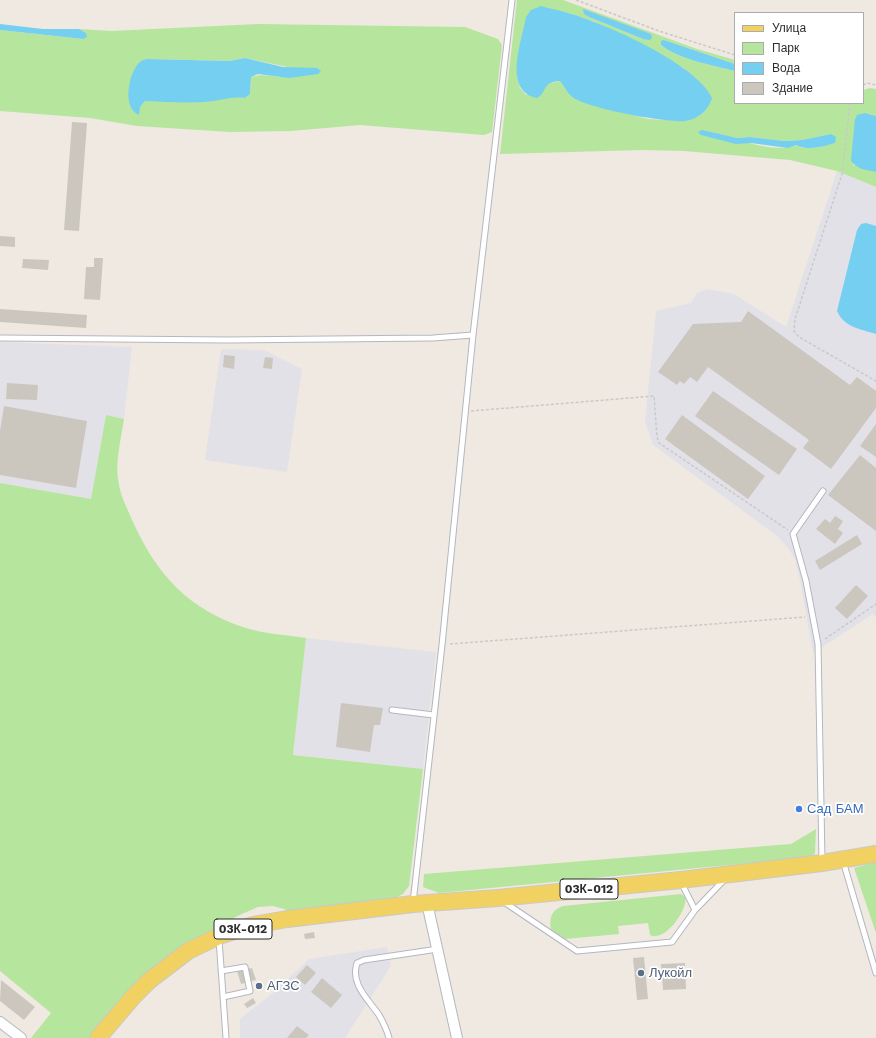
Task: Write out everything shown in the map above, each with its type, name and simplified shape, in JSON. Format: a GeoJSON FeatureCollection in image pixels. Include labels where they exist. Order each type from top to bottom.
{"type":"FeatureCollection","features":[{"type":"Feature","properties":{"kind":"main road","name":"03К-012"},"geometry":{"type":"LineString","coordinates":[[98,1038],[133,997],[150,980],[188,952],[219,936],[253,925],[287,919],[420,903],[498,898],[681,880],[822,863],[876,854]]}},
{"type":"Feature","properties":{"kind":"street"},"geometry":{"type":"LineString","coordinates":[[420,903],[438,949],[457,1038]]}},
{"type":"Feature","properties":{"kind":"street"},"geometry":{"type":"LineString","coordinates":[[0,1022],[21,1038]]}},
{"type":"Feature","properties":{"kind":"lane"},"geometry":{"type":"LineString","coordinates":[[420,903],[434,715],[473,335],[512,0]]}},
{"type":"Feature","properties":{"kind":"lane"},"geometry":{"type":"LineString","coordinates":[[0,338],[235,340],[433,338],[473,335]]}},
{"type":"Feature","properties":{"kind":"lane"},"geometry":{"type":"LineString","coordinates":[[822,863],[818,644],[806,581],[793,534],[823,491]]}},
{"type":"Feature","properties":{"kind":"lane"},"geometry":{"type":"LineString","coordinates":[[392,710],[434,715]]}},
{"type":"Feature","properties":{"kind":"lane"},"geometry":{"type":"LineString","coordinates":[[843,860],[876,973]]}},
{"type":"Feature","properties":{"kind":"lane"},"geometry":{"type":"LineString","coordinates":[[498,898],[577,951],[672,942],[694,910],[730,874]]}},
{"type":"Feature","properties":{"kind":"lane"},"geometry":{"type":"LineString","coordinates":[[681,880],[694,910]]}},
{"type":"Feature","properties":{"kind":"lane"},"geometry":{"type":"LineString","coordinates":[[219,936],[226,1038]]}},
{"type":"Feature","properties":{"kind":"lane"},"geometry":{"type":"LineString","coordinates":[[389,1038],[380,1017],[358,986],[354,970],[357,963],[364,960],[438,949]]}},
{"type":"Feature","properties":{"kind":"lane"},"geometry":{"type":"LineString","coordinates":[[221,972],[245,967],[250,991],[223,997]]}},
{"type":"Feature","properties":{"kind":"path"},"geometry":{"type":"LineString","coordinates":[[576,0],[659,31],[734,55]]}},
{"type":"Feature","properties":{"kind":"path"},"geometry":{"type":"LineString","coordinates":[[864,84],[876,85]]}},
{"type":"Feature","properties":{"kind":"path"},"geometry":{"type":"LineString","coordinates":[[850,104],[842,174],[795,319],[794,332],[799,337],[876,381]]}},
{"type":"Feature","properties":{"kind":"path"},"geometry":{"type":"LineString","coordinates":[[466,411],[654,396],[657,437],[659,444],[793,534]]}},
{"type":"Feature","properties":{"kind":"path"},"geometry":{"type":"LineString","coordinates":[[818,644],[876,604]]}},
{"type":"Feature","properties":{"kind":"path"},"geometry":{"type":"LineString","coordinates":[[442,645],[813,616]]}},
{"type":"Feature","properties":{"kind":"shaded area"},"geometry":{"type":"Polygon","coordinates":[[[837,171],[876,187],[876,618],[873,614],[813,653],[795,559],[788,548],[776,535],[653,445],[645,421],[656,311],[691,303],[697,293],[707,289],[734,294],[786,327],[837,171]]]}},
{"type":"Feature","properties":{"kind":"shaded area"},"geometry":{"type":"Polygon","coordinates":[[[0,342],[132,347],[124,419],[106,415],[91,500],[0,483],[0,342]]]}},
{"type":"Feature","properties":{"kind":"shaded area"},"geometry":{"type":"Polygon","coordinates":[[[221,349],[264,350],[302,369],[287,472],[205,460],[221,349]]]}},
{"type":"Feature","properties":{"kind":"shaded area"},"geometry":{"type":"Polygon","coordinates":[[[306,638],[436,652],[423,769],[293,755],[306,638]]]}},
{"type":"Feature","properties":{"kind":"shaded area"},"geometry":{"type":"Polygon","coordinates":[[[387,947],[391,966],[345,1038],[240,1038],[240,1019],[273,993],[309,959],[387,947]]]}},
{"type":"Feature","properties":{"kind":"green space"},"geometry":{"type":"Polygon","coordinates":[[[517,0],[563,0],[697,49],[734,60],[734,64],[664,40],[661,45],[677,55],[734,71],[734,104],[864,104],[864,90],[870,88],[876,89],[876,116],[865,113],[853,165],[876,172],[876,187],[837,171],[790,160],[684,151],[642,150],[500,154],[517,0]],[[555,10],[517,77],[520,88],[526,95],[547,85],[560,81],[571,96],[584,102],[648,119],[685,121],[703,113],[685,69],[640,43],[595,22],[555,10]],[[589,17],[643,39],[651,34],[589,17]],[[831,134],[802,140],[784,141],[725,136],[760,146],[779,148],[796,145],[812,148],[822,147],[831,134]]]}},
{"type":"Feature","properties":{"kind":"green space"},"geometry":{"type":"Polygon","coordinates":[[[258,24],[465,27],[498,39],[502,45],[492,132],[484,135],[360,125],[291,131],[230,132],[137,126],[90,118],[0,111],[0,30],[83,39],[86,33],[79,29],[111,31],[258,24]],[[245,58],[229,61],[148,59],[140,107],[145,101],[203,102],[236,96],[245,98],[250,94],[251,77],[262,75],[284,77],[295,76],[292,68],[245,58]]]}},
{"type":"Feature","properties":{"kind":"green space"},"geometry":{"type":"Polygon","coordinates":[[[106,415],[124,419],[117,469],[120,490],[142,541],[164,574],[192,601],[226,620],[261,632],[306,638],[293,755],[423,769],[409,886],[403,894],[395,898],[291,911],[273,906],[258,907],[235,917],[227,925],[188,944],[165,958],[148,972],[89,1038],[31,1038],[51,1013],[0,971],[0,483],[91,499],[106,415]]]}},
{"type":"Feature","properties":{"kind":"green space"},"geometry":{"type":"Polygon","coordinates":[[[816,829],[815,853],[812,857],[439,893],[423,887],[424,874],[791,844],[816,829]]]}},
{"type":"Feature","properties":{"kind":"green space"},"geometry":{"type":"Polygon","coordinates":[[[876,862],[876,933],[854,868],[876,862]]]}},
{"type":"Feature","properties":{"kind":"green space"},"geometry":{"type":"Polygon","coordinates":[[[681,894],[685,897],[685,902],[680,916],[669,929],[656,936],[650,935],[648,923],[618,926],[619,934],[565,939],[551,930],[550,922],[553,912],[563,906],[681,894]]]}},
{"type":"Feature","properties":{"kind":"water"},"geometry":{"type":"Polygon","coordinates":[[[541,6],[584,18],[648,46],[688,72],[703,85],[712,98],[708,107],[702,114],[690,120],[661,120],[608,110],[579,101],[568,93],[560,81],[547,85],[543,93],[537,98],[526,93],[520,86],[517,76],[518,51],[526,17],[531,10],[541,6]]]}},
{"type":"Feature","properties":{"kind":"water"},"geometry":{"type":"Polygon","coordinates":[[[583,9],[651,34],[652,37],[650,40],[643,39],[589,17],[584,14],[583,9]]]}},
{"type":"Feature","properties":{"kind":"water"},"geometry":{"type":"Polygon","coordinates":[[[0,24],[43,29],[79,29],[86,33],[87,37],[83,39],[0,30],[0,24]]]}},
{"type":"Feature","properties":{"kind":"water"},"geometry":{"type":"Polygon","coordinates":[[[664,40],[734,64],[734,71],[677,55],[661,45],[661,41],[664,40]]]}},
{"type":"Feature","properties":{"kind":"water"},"geometry":{"type":"Polygon","coordinates":[[[245,58],[283,67],[317,68],[321,71],[318,74],[289,78],[258,74],[251,77],[250,94],[245,98],[198,102],[145,101],[140,107],[139,115],[133,111],[130,105],[130,81],[136,67],[143,60],[229,61],[245,58]]]}},
{"type":"Feature","properties":{"kind":"water"},"geometry":{"type":"Polygon","coordinates":[[[865,113],[876,116],[876,172],[858,167],[851,160],[855,119],[857,115],[865,113]]]}},
{"type":"Feature","properties":{"kind":"water"},"geometry":{"type":"Polygon","coordinates":[[[702,130],[737,138],[750,137],[784,141],[802,140],[831,134],[836,137],[835,143],[820,147],[806,148],[796,145],[788,148],[751,143],[736,144],[701,135],[698,132],[702,130]]]}},
{"type":"Feature","properties":{"kind":"water"},"geometry":{"type":"Polygon","coordinates":[[[866,223],[876,226],[876,334],[853,327],[844,321],[837,311],[857,230],[861,224],[866,223]]]}},
{"type":"Feature","properties":{"kind":"building"},"geometry":{"type":"Polygon","coordinates":[[[72,122],[87,123],[79,231],[64,230],[72,122]]]}},
{"type":"Feature","properties":{"kind":"building"},"geometry":{"type":"Polygon","coordinates":[[[0,236],[15,237],[15,247],[0,246],[0,236]]]}},
{"type":"Feature","properties":{"kind":"building"},"geometry":{"type":"Polygon","coordinates":[[[94,258],[103,258],[100,300],[84,299],[86,267],[94,267],[94,258]]]}},
{"type":"Feature","properties":{"kind":"building"},"geometry":{"type":"Polygon","coordinates":[[[23,259],[49,260],[48,270],[22,268],[23,259]]]}},
{"type":"Feature","properties":{"kind":"building"},"geometry":{"type":"Polygon","coordinates":[[[0,309],[87,315],[86,328],[0,322],[0,309]]]}},
{"type":"Feature","properties":{"kind":"building"},"geometry":{"type":"Polygon","coordinates":[[[748,311],[850,385],[857,377],[876,391],[876,408],[831,469],[803,448],[809,440],[708,367],[697,382],[690,377],[684,384],[680,381],[677,385],[658,372],[693,324],[741,322],[748,311]]]}},
{"type":"Feature","properties":{"kind":"building"},"geometry":{"type":"Polygon","coordinates":[[[224,355],[235,356],[234,369],[223,367],[224,355]]]}},
{"type":"Feature","properties":{"kind":"building"},"geometry":{"type":"Polygon","coordinates":[[[265,357],[273,358],[272,369],[263,368],[265,357]]]}},
{"type":"Feature","properties":{"kind":"building"},"geometry":{"type":"Polygon","coordinates":[[[7,383],[38,385],[37,400],[6,399],[7,383]]]}},
{"type":"Feature","properties":{"kind":"building"},"geometry":{"type":"Polygon","coordinates":[[[713,391],[797,449],[779,475],[695,416],[713,391]]]}},
{"type":"Feature","properties":{"kind":"building"},"geometry":{"type":"Polygon","coordinates":[[[4,406],[87,421],[76,488],[0,475],[0,431],[4,406]]]}},
{"type":"Feature","properties":{"kind":"building"},"geometry":{"type":"Polygon","coordinates":[[[682,415],[765,476],[748,499],[665,439],[682,415]]]}},
{"type":"Feature","properties":{"kind":"building"},"geometry":{"type":"Polygon","coordinates":[[[876,424],[876,457],[860,446],[876,424]]]}},
{"type":"Feature","properties":{"kind":"building"},"geometry":{"type":"Polygon","coordinates":[[[860,455],[876,468],[876,531],[828,495],[860,455]]]}},
{"type":"Feature","properties":{"kind":"building"},"geometry":{"type":"Polygon","coordinates":[[[835,516],[843,521],[838,529],[843,533],[835,544],[816,529],[825,519],[830,523],[835,516]]]}},
{"type":"Feature","properties":{"kind":"building"},"geometry":{"type":"Polygon","coordinates":[[[857,535],[862,544],[820,570],[815,561],[857,535]]]}},
{"type":"Feature","properties":{"kind":"building"},"geometry":{"type":"Polygon","coordinates":[[[856,585],[868,596],[847,619],[835,608],[856,585]]]}},
{"type":"Feature","properties":{"kind":"building"},"geometry":{"type":"Polygon","coordinates":[[[341,703],[383,708],[380,725],[374,725],[370,752],[336,747],[341,703]]]}},
{"type":"Feature","properties":{"kind":"building"},"geometry":{"type":"Polygon","coordinates":[[[314,932],[315,938],[305,939],[304,934],[314,932]]]}},
{"type":"Feature","properties":{"kind":"building"},"geometry":{"type":"Polygon","coordinates":[[[644,957],[648,999],[637,1000],[633,958],[644,957]]]}},
{"type":"Feature","properties":{"kind":"building"},"geometry":{"type":"Polygon","coordinates":[[[685,963],[686,989],[663,990],[661,964],[685,963]]]}},
{"type":"Feature","properties":{"kind":"building"},"geometry":{"type":"Polygon","coordinates":[[[307,965],[316,973],[305,985],[296,977],[307,965]]]}},
{"type":"Feature","properties":{"kind":"building"},"geometry":{"type":"Polygon","coordinates":[[[252,968],[256,980],[241,984],[237,971],[252,968]]]}},
{"type":"Feature","properties":{"kind":"building"},"geometry":{"type":"Polygon","coordinates":[[[322,978],[342,995],[331,1008],[311,992],[322,978]]]}},
{"type":"Feature","properties":{"kind":"building"},"geometry":{"type":"Polygon","coordinates":[[[1,980],[35,1007],[24,1020],[0,1001],[1,980]]]}},
{"type":"Feature","properties":{"kind":"building"},"geometry":{"type":"Polygon","coordinates":[[[253,998],[256,1003],[247,1008],[244,1004],[253,998]]]}},
{"type":"Feature","properties":{"kind":"building"},"geometry":{"type":"Polygon","coordinates":[[[297,1026],[309,1035],[306,1038],[287,1038],[297,1026]]]}},
{"type":"Feature","properties":{"kind":"place","name":"Сад БАМ"},"geometry":{"type":"Point","coordinates":[799,809]}},
{"type":"Feature","properties":{"kind":"place","name":"Лукойл"},"geometry":{"type":"Point","coordinates":[641,973]}},
{"type":"Feature","properties":{"kind":"place","name":"АГЗС"},"geometry":{"type":"Point","coordinates":[259,986]}}]}
